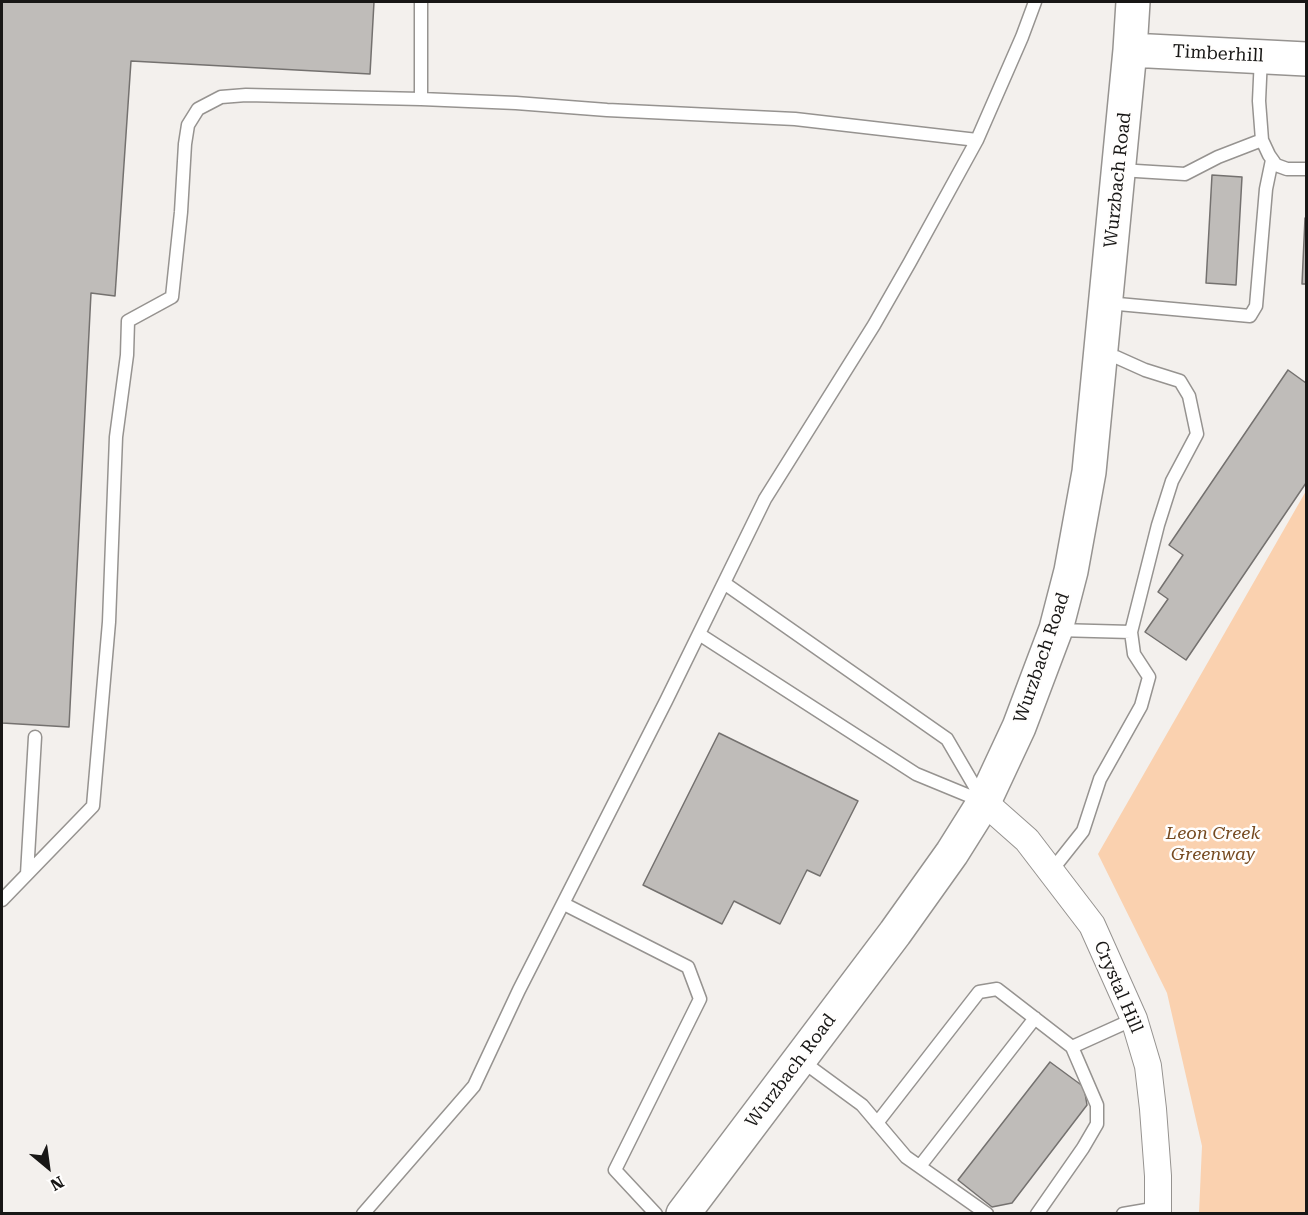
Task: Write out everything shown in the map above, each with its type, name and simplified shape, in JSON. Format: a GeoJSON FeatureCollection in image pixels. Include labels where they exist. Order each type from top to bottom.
{"type":"FeatureCollection","features":[{"type":"Feature","properties":{"kind":"main road","name":"Wurzbach Road"},"geometry":{"type":"LineString","coordinates":[[683,1214],[950,857],[984,802],[1019,727],[1056,629],[1071,571],[1089,472],[1131,50],[1133,2]]}},
{"type":"Feature","properties":{"kind":"main road","name":"Timberhill"},"geometry":{"type":"LineString","coordinates":[[1131,50],[1306,59]]}},
{"type":"Feature","properties":{"kind":"street","name":"Crystal Hill"},"geometry":{"type":"LineString","coordinates":[[984,802],[1027,840],[1092,925],[1134,1019],[1148,1066],[1158,1176],[1158,1211]]}},
{"type":"Feature","properties":{"kind":"lane"},"geometry":{"type":"LineString","coordinates":[[421,2],[421,99]]}},
{"type":"Feature","properties":{"kind":"lane"},"geometry":{"type":"LineString","coordinates":[[363,1214],[474,1086],[519,990],[765,499],[874,325],[977,140],[1035,2]]}},
{"type":"Feature","properties":{"kind":"lane"},"geometry":{"type":"LineString","coordinates":[[1262,56],[1259,101],[1262,140],[1276,165],[1287,169],[1306,169]]}},
{"type":"Feature","properties":{"kind":"lane"},"geometry":{"type":"LineString","coordinates":[[2,900],[93,806],[109,622],[116,437],[128,355],[128,321],[172,297],[185,144],[188,125],[198,110],[221,97],[246,95],[421,99],[795,119],[977,140]]}},
{"type":"Feature","properties":{"kind":"lane"},"geometry":{"type":"LineString","coordinates":[[1119,170],[1185,174],[1218,157],[1262,140]]}},
{"type":"Feature","properties":{"kind":"lane"},"geometry":{"type":"LineString","coordinates":[[1106,303],[1250,316],[1256,306],[1266,189],[1272,160]]}},
{"type":"Feature","properties":{"kind":"lane"},"geometry":{"type":"LineString","coordinates":[[1052,870],[1083,831],[1100,779],[1141,706],[1149,677],[1134,654],[1131,632],[1158,525],[1172,481],[1197,434],[1189,396],[1180,381],[1145,370],[1116,357]]}},
{"type":"Feature","properties":{"kind":"lane"},"geometry":{"type":"LineString","coordinates":[[724,583],[947,739],[984,802]]}},
{"type":"Feature","properties":{"kind":"lane"},"geometry":{"type":"LineString","coordinates":[[1056,629],[1131,632]]}},
{"type":"Feature","properties":{"kind":"lane"},"geometry":{"type":"LineString","coordinates":[[699,634],[916,774],[984,802]]}},
{"type":"Feature","properties":{"kind":"lane"},"geometry":{"type":"LineString","coordinates":[[27,874],[35,737]]}},
{"type":"Feature","properties":{"kind":"lane"},"geometry":{"type":"LineString","coordinates":[[564,904],[688,967],[700,999],[615,1170],[656,1214]]}},
{"type":"Feature","properties":{"kind":"lane"},"geometry":{"type":"LineString","coordinates":[[877,1123],[980,992],[997,989],[1072,1047],[1097,1105],[1096,1124],[1083,1148],[1037,1214]]}},
{"type":"Feature","properties":{"kind":"lane"},"geometry":{"type":"LineString","coordinates":[[920,1166],[1035,1018]]}},
{"type":"Feature","properties":{"kind":"lane"},"geometry":{"type":"LineString","coordinates":[[1072,1047],[1134,1019]]}},
{"type":"Feature","properties":{"kind":"lane"},"geometry":{"type":"LineString","coordinates":[[800,1059],[862,1105],[906,1157],[987,1214]]}},
{"type":"Feature","properties":{"kind":"lane"},"geometry":{"type":"LineString","coordinates":[[1123,1214],[1158,1211]]}},
{"type":"Feature","properties":{"kind":"green space","name":"Leon Creek Greenway"},"geometry":{"type":"Polygon","coordinates":[[[1306,491],[1306,1213],[1199,1213],[1202,1146],[1167,993],[1098,854],[1306,491]]]}},
{"type":"Feature","properties":{"kind":"building"},"geometry":{"type":"Polygon","coordinates":[[[2,2],[374,2],[370,74],[131,61],[115,296],[91,293],[69,727],[2,723],[2,2]]]}},
{"type":"Feature","properties":{"kind":"building"},"geometry":{"type":"Polygon","coordinates":[[[1212,175],[1242,177],[1236,285],[1206,283],[1212,175]]]}},
{"type":"Feature","properties":{"kind":"building"},"geometry":{"type":"Polygon","coordinates":[[[1305,218],[1306,284],[1302,284],[1305,218]]]}},
{"type":"Feature","properties":{"kind":"building"},"geometry":{"type":"Polygon","coordinates":[[[1288,370],[1306,383],[1306,483],[1186,660],[1145,632],[1168,599],[1158,592],[1183,555],[1169,545],[1288,370]]]}},
{"type":"Feature","properties":{"kind":"building"},"geometry":{"type":"Polygon","coordinates":[[[719,733],[858,801],[820,876],[807,870],[780,924],[734,901],[722,924],[643,885],[719,733]]]}},
{"type":"Feature","properties":{"kind":"building"},"geometry":{"type":"Polygon","coordinates":[[[1050,1062],[1084,1087],[1087,1105],[1012,1203],[992,1207],[958,1180],[1050,1062]]]}}]}
